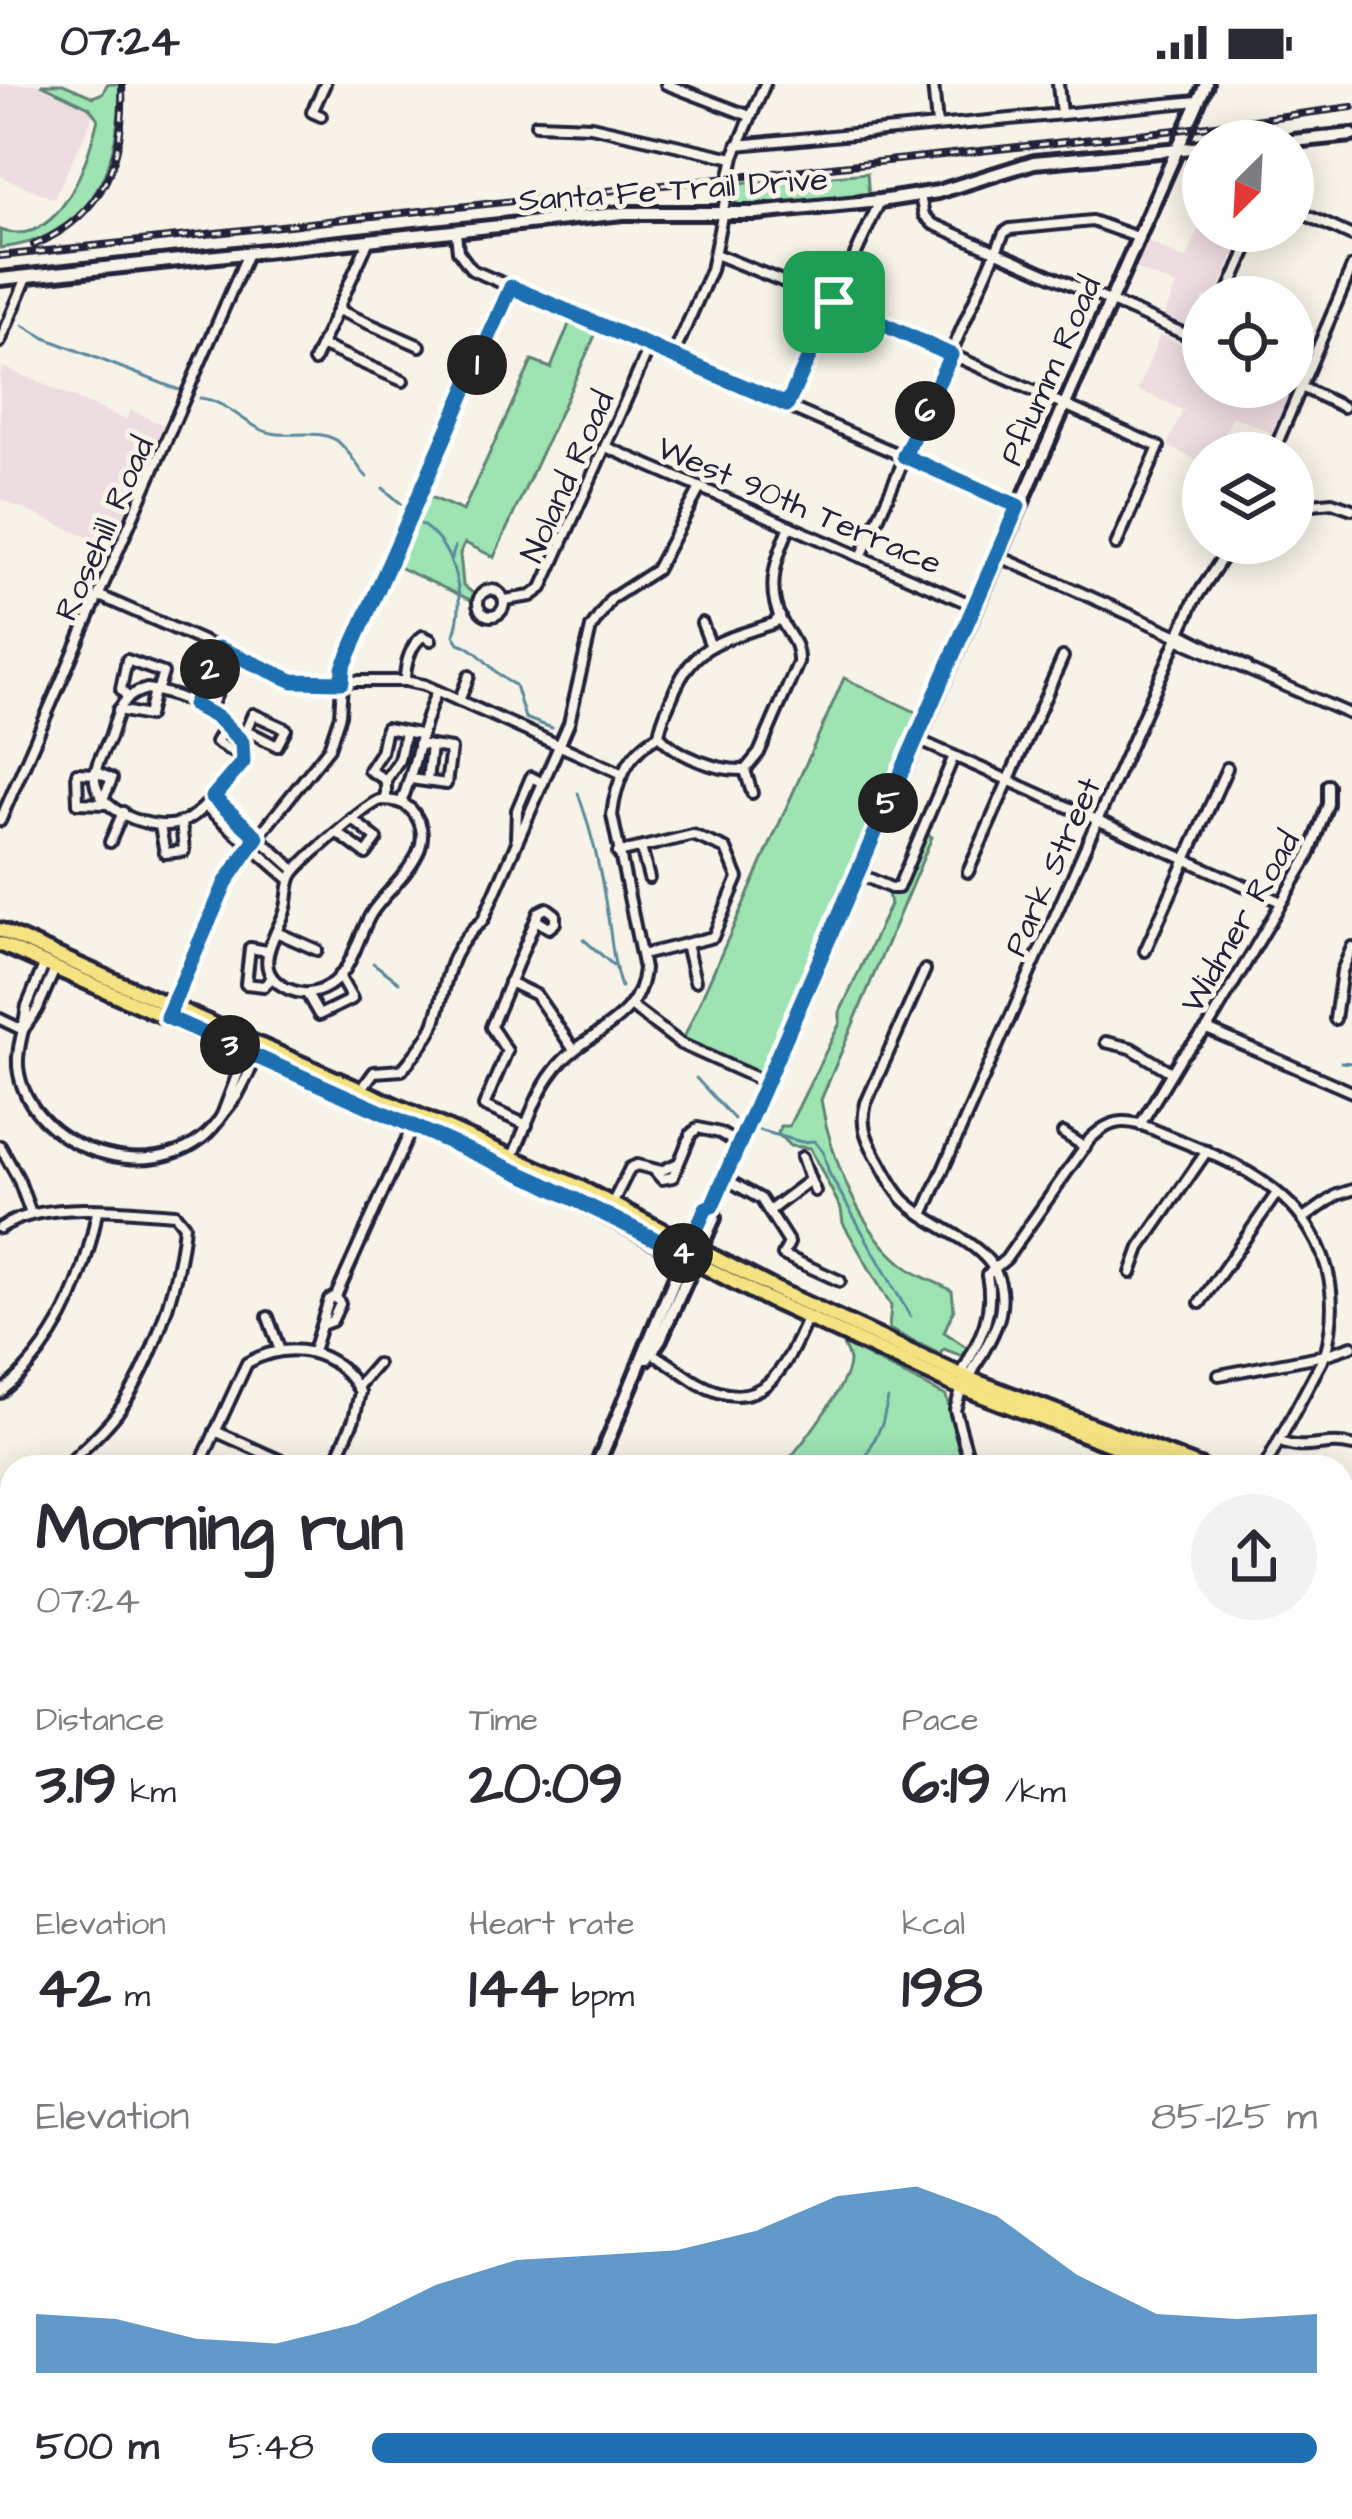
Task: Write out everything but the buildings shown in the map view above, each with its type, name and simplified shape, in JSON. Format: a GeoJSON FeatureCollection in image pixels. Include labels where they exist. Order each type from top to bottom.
{"type":"FeatureCollection","features":[{"type":"Feature","properties":{"kind":"main road","name":"Pflumm Road"},"geometry":{"type":"LineString","coordinates":[[647,1355],[692,1252],[716,1214],[712,1206],[748,1120],[1206,84]]}},
{"type":"Feature","properties":{"kind":"main road"},"geometry":{"type":"LineString","coordinates":[[1314,140],[1352,135]]}},
{"type":"Feature","properties":{"kind":"main road","name":"Santa Fe Trail Drive"},"geometry":{"type":"LineString","coordinates":[[0,280],[623,212],[756,213],[880,201],[920,196],[1034,162],[1182,148]]}},
{"type":"Feature","properties":{"kind":"main road"},"geometry":{"type":"LineString","coordinates":[[0,930],[98,974],[251,1055],[513,1157],[612,1204],[807,1318],[1140,1455]]}},
{"type":"Feature","properties":{"kind":"main road"},"geometry":{"type":"LineString","coordinates":[[0,944],[361,1090],[558,1190],[879,1337],[964,1382],[1168,1455]]}},
{"type":"Feature","properties":{"kind":"main road"},"geometry":{"type":"LineString","coordinates":[[50,966],[62,964],[98,974]]}},
{"type":"Feature","properties":{"kind":"main road"},"geometry":{"type":"LineString","coordinates":[[251,1055],[261,1051],[310,1073],[317,1071]]}},
{"type":"Feature","properties":{"kind":"main road"},"geometry":{"type":"LineString","coordinates":[[807,1318],[820,1316],[865,1336],[879,1337]]}},
{"type":"Feature","properties":{"kind":"main road"},"geometry":{"type":"LineString","coordinates":[[601,1455],[647,1355]]}},
{"type":"Feature","properties":{"kind":"street"},"geometry":{"type":"LineString","coordinates":[[321,116],[312,112],[325,84]]}},
{"type":"Feature","properties":{"kind":"street"},"geometry":{"type":"LineString","coordinates":[[666,84],[750,116]]}},
{"type":"Feature","properties":{"kind":"street"},"geometry":{"type":"LineString","coordinates":[[673,356],[705,287],[733,158],[765,84]]}},
{"type":"Feature","properties":{"kind":"street"},"geometry":{"type":"LineString","coordinates":[[933,84],[937,125]]}},
{"type":"Feature","properties":{"kind":"street"},"geometry":{"type":"LineString","coordinates":[[1058,84],[1061,114]]}},
{"type":"Feature","properties":{"kind":"street"},"geometry":{"type":"LineString","coordinates":[[737,146],[1198,101]]}},
{"type":"Feature","properties":{"kind":"street"},"geometry":{"type":"LineString","coordinates":[[536,124],[591,126],[733,158]]}},
{"type":"Feature","properties":{"kind":"street"},"geometry":{"type":"LineString","coordinates":[[920,196],[927,220],[1182,333]]}},
{"type":"Feature","properties":{"kind":"street"},"geometry":{"type":"LineString","coordinates":[[787,405],[880,201]]}},
{"type":"Feature","properties":{"kind":"street"},"geometry":{"type":"LineString","coordinates":[[1314,219],[1352,236]]}},
{"type":"Feature","properties":{"kind":"street"},"geometry":{"type":"LineString","coordinates":[[861,556],[1010,229],[1092,220],[1137,237]]}},
{"type":"Feature","properties":{"kind":"street"},"geometry":{"type":"LineString","coordinates":[[456,232],[466,265],[511,287],[1018,506]]}},
{"type":"Feature","properties":{"kind":"street"},"geometry":{"type":"LineString","coordinates":[[314,361],[369,240]]}},
{"type":"Feature","properties":{"kind":"street","name":"Rosehill Road"},"geometry":{"type":"LineString","coordinates":[[0,821],[248,253]]}},
{"type":"Feature","properties":{"kind":"street"},"geometry":{"type":"LineString","coordinates":[[715,254],[1159,446],[1116,545]]}},
{"type":"Feature","properties":{"kind":"street"},"geometry":{"type":"LineString","coordinates":[[1314,350],[1352,267]]}},
{"type":"Feature","properties":{"kind":"street"},"geometry":{"type":"LineString","coordinates":[[0,342],[27,277]]}},
{"type":"Feature","properties":{"kind":"street"},"geometry":{"type":"LineString","coordinates":[[169,1011],[226,882],[329,748],[340,715],[343,668],[422,498],[511,287]]}},
{"type":"Feature","properties":{"kind":"street"},"geometry":{"type":"LineString","coordinates":[[338,310],[420,346]]}},
{"type":"Feature","properties":{"kind":"street"},"geometry":{"type":"LineString","coordinates":[[322,346],[403,381]]}},
{"type":"Feature","properties":{"kind":"street","name":"Noland Road"},"geometry":{"type":"LineString","coordinates":[[505,600],[531,596],[542,588],[650,346]]}},
{"type":"Feature","properties":{"kind":"street"},"geometry":{"type":"LineString","coordinates":[[1314,393],[1343,407]]}},
{"type":"Feature","properties":{"kind":"street","name":"West 90th Terrace"},"geometry":{"type":"LineString","coordinates":[[606,447],[975,606]]}},
{"type":"Feature","properties":{"kind":"street"},"geometry":{"type":"LineString","coordinates":[[361,1090],[374,1072],[402,1070],[434,1028],[460,940],[483,920],[560,746],[594,622],[611,598],[656,570],[700,488]]}},
{"type":"Feature","properties":{"kind":"street"},"geometry":{"type":"LineString","coordinates":[[1314,504],[1332,502],[1352,509]]}},
{"type":"Feature","properties":{"kind":"street"},"geometry":{"type":"LineString","coordinates":[[745,770],[759,753],[798,663],[795,639],[780,616],[773,570],[790,526]]}},
{"type":"Feature","properties":{"kind":"street"},"geometry":{"type":"LineString","coordinates":[[998,556],[1352,715]]}},
{"type":"Feature","properties":{"kind":"street","name":"Park Street"},"geometry":{"type":"LineString","coordinates":[[923,1215],[1178,636],[1218,564]]}},
{"type":"Feature","properties":{"kind":"street"},"geometry":{"type":"LineString","coordinates":[[100,596],[293,681],[405,681],[437,691],[623,774]]}},
{"type":"Feature","properties":{"kind":"street"},"geometry":{"type":"LineString","coordinates":[[513,1157],[549,1078],[574,1050],[632,1007],[643,981],[642,955],[612,815],[635,749],[659,735],[687,665],[710,644],[774,623],[780,616]]}},
{"type":"Feature","properties":{"kind":"street"},"geometry":{"type":"LineString","coordinates":[[702,623],[710,644]]}},
{"type":"Feature","properties":{"kind":"street"},"geometry":{"type":"LineString","coordinates":[[405,681],[405,668],[417,640],[423,636],[431,640]]}},
{"type":"Feature","properties":{"kind":"street"},"geometry":{"type":"LineString","coordinates":[[196,700],[219,648]]}},
{"type":"Feature","properties":{"kind":"street"},"geometry":{"type":"LineString","coordinates":[[968,872],[1063,657]]}},
{"type":"Feature","properties":{"kind":"street"},"geometry":{"type":"LineString","coordinates":[[118,710],[148,716],[163,673],[127,660],[121,689],[127,697]]}},
{"type":"Feature","properties":{"kind":"street"},"geometry":{"type":"LineString","coordinates":[[196,700],[226,725],[242,733],[278,746],[286,729],[253,714],[242,733],[244,759],[205,806],[181,822],[160,825],[105,802],[96,788],[95,773],[127,697],[140,690],[155,690],[214,702],[226,674],[211,667]]}},
{"type":"Feature","properties":{"kind":"street"},"geometry":{"type":"LineString","coordinates":[[460,701],[470,676]]}},
{"type":"Feature","properties":{"kind":"street"},"geometry":{"type":"LineString","coordinates":[[401,803],[437,691]]}},
{"type":"Feature","properties":{"kind":"street"},"geometry":{"type":"LineString","coordinates":[[226,725],[217,742],[244,759]]}},
{"type":"Feature","properties":{"kind":"street"},"geometry":{"type":"LineString","coordinates":[[386,780],[370,770],[381,752],[386,728],[451,749],[446,784],[411,779]]}},
{"type":"Feature","properties":{"kind":"street"},"geometry":{"type":"LineString","coordinates":[[386,799],[386,780],[399,760],[405,731]]}},
{"type":"Feature","properties":{"kind":"street"},"geometry":{"type":"LineString","coordinates":[[659,735],[670,746],[719,768],[745,770]]}},
{"type":"Feature","properties":{"kind":"street"},"geometry":{"type":"LineString","coordinates":[[916,740],[1281,902]]}},
{"type":"Feature","properties":{"kind":"street"},"geometry":{"type":"LineString","coordinates":[[427,782],[431,746]]}},
{"type":"Feature","properties":{"kind":"street"},"geometry":{"type":"LineString","coordinates":[[857,873],[898,888],[954,756]]}},
{"type":"Feature","properties":{"kind":"street"},"geometry":{"type":"LineString","coordinates":[[1145,951],[1227,768]]}},
{"type":"Feature","properties":{"kind":"street"},"geometry":{"type":"LineString","coordinates":[[745,770],[752,793]]}},
{"type":"Feature","properties":{"kind":"street"},"geometry":{"type":"LineString","coordinates":[[77,773],[112,779],[105,802],[78,803],[77,773]]}},
{"type":"Feature","properties":{"kind":"street","name":"Widmer Road"},"geometry":{"type":"LineString","coordinates":[[1140,1125],[1171,1072],[1208,1029],[1313,847],[1328,804],[1328,784]]}},
{"type":"Feature","properties":{"kind":"street"},"geometry":{"type":"LineString","coordinates":[[213,797],[292,875]]}},
{"type":"Feature","properties":{"kind":"street"},"geometry":{"type":"LineString","coordinates":[[386,799],[401,803],[415,814],[420,848],[371,914],[339,976],[326,988],[307,994],[272,978],[267,951],[288,902],[292,875],[371,803],[386,799]]}},
{"type":"Feature","properties":{"kind":"street"},"geometry":{"type":"LineString","coordinates":[[205,806],[292,875]]}},
{"type":"Feature","properties":{"kind":"street"},"geometry":{"type":"LineString","coordinates":[[110,842],[123,812]]}},
{"type":"Feature","properties":{"kind":"street"},"geometry":{"type":"LineString","coordinates":[[339,834],[366,854],[377,839],[352,820]]}},
{"type":"Feature","properties":{"kind":"street"},"geometry":{"type":"LineString","coordinates":[[160,825],[165,853],[184,850],[181,822]]}},
{"type":"Feature","properties":{"kind":"street"},"geometry":{"type":"LineString","coordinates":[[618,853],[693,835],[726,849],[738,878],[713,937],[642,955]]}},
{"type":"Feature","properties":{"kind":"street"},"geometry":{"type":"LineString","coordinates":[[641,848],[649,878]]}},
{"type":"Feature","properties":{"kind":"street"},"geometry":{"type":"LineString","coordinates":[[527,1125],[484,1106],[507,1051],[491,1028],[536,920]]}},
{"type":"Feature","properties":{"kind":"street"},"geometry":{"type":"LineString","coordinates":[[276,932],[317,950]]}},
{"type":"Feature","properties":{"kind":"street"},"geometry":{"type":"LineString","coordinates":[[686,944],[695,981]]}},
{"type":"Feature","properties":{"kind":"street"},"geometry":{"type":"LineString","coordinates":[[1335,1019],[1342,971],[1352,947]]}},
{"type":"Feature","properties":{"kind":"street"},"geometry":{"type":"LineString","coordinates":[[267,951],[250,948],[246,984],[263,986],[272,978]]}},
{"type":"Feature","properties":{"kind":"street"},"geometry":{"type":"LineString","coordinates":[[50,966],[26,1006],[18,1068],[48,1121],[88,1149],[123,1158],[165,1157],[198,1144],[222,1115],[251,1055]]}},
{"type":"Feature","properties":{"kind":"street"},"geometry":{"type":"LineString","coordinates":[[925,970],[864,1111],[865,1134],[899,1195],[969,1241],[991,1272],[995,1314],[964,1369],[955,1410],[968,1455]]}},
{"type":"Feature","properties":{"kind":"street"},"geometry":{"type":"LineString","coordinates":[[307,994],[319,1015],[352,999],[339,976]]}},
{"type":"Feature","properties":{"kind":"street"},"geometry":{"type":"LineString","coordinates":[[509,982],[536,995],[574,1050]]}},
{"type":"Feature","properties":{"kind":"street"},"geometry":{"type":"LineString","coordinates":[[632,1007],[681,1044],[765,1082]]}},
{"type":"Feature","properties":{"kind":"street"},"geometry":{"type":"LineString","coordinates":[[0,1019],[23,1030]]}},
{"type":"Feature","properties":{"kind":"street"},"geometry":{"type":"LineString","coordinates":[[1208,1029],[1352,1092]]}},
{"type":"Feature","properties":{"kind":"street"},"geometry":{"type":"LineString","coordinates":[[1106,1042],[1125,1045],[1171,1072]]}},
{"type":"Feature","properties":{"kind":"street"},"geometry":{"type":"LineString","coordinates":[[313,1351],[329,1300],[336,1296],[415,1120]]}},
{"type":"Feature","properties":{"kind":"street"},"geometry":{"type":"LineString","coordinates":[[991,1272],[1085,1147],[1103,1128],[1116,1123],[1140,1125],[1207,1151],[1277,1192],[1303,1219],[1320,1249],[1331,1285],[1332,1325],[1325,1355],[1271,1455]]}},
{"type":"Feature","properties":{"kind":"street"},"geometry":{"type":"LineString","coordinates":[[612,1204],[630,1168],[638,1165],[655,1172],[670,1168],[698,1129],[740,1140]]}},
{"type":"Feature","properties":{"kind":"street"},"geometry":{"type":"LineString","coordinates":[[1063,1133],[1085,1147]]}},
{"type":"Feature","properties":{"kind":"street"},"geometry":{"type":"LineString","coordinates":[[0,1146],[31,1214]]}},
{"type":"Feature","properties":{"kind":"street"},"geometry":{"type":"LineString","coordinates":[[1131,1273],[1140,1248],[1207,1151]]}},
{"type":"Feature","properties":{"kind":"street"},"geometry":{"type":"LineString","coordinates":[[802,1157],[815,1191]]}},
{"type":"Feature","properties":{"kind":"street"},"geometry":{"type":"LineString","coordinates":[[724,1178],[761,1199],[789,1243],[783,1255],[840,1281]]}},
{"type":"Feature","properties":{"kind":"street"},"geometry":{"type":"LineString","coordinates":[[769,1211],[810,1180]]}},
{"type":"Feature","properties":{"kind":"street"},"geometry":{"type":"LineString","coordinates":[[1303,1219],[1352,1190]]}},
{"type":"Feature","properties":{"kind":"street"},"geometry":{"type":"LineString","coordinates":[[1200,1303],[1277,1192]]}},
{"type":"Feature","properties":{"kind":"street"},"geometry":{"type":"LineString","coordinates":[[0,1228],[31,1214],[59,1209],[180,1216],[184,1225],[176,1277],[140,1373],[119,1410],[76,1455]]}},
{"type":"Feature","properties":{"kind":"street"},"geometry":{"type":"LineString","coordinates":[[0,1393],[42,1349],[68,1310],[84,1271],[97,1211]]}},
{"type":"Feature","properties":{"kind":"street"},"geometry":{"type":"LineString","coordinates":[[268,1317],[280,1351]]}},
{"type":"Feature","properties":{"kind":"street"},"geometry":{"type":"LineString","coordinates":[[647,1355],[722,1392],[755,1390],[772,1384],[781,1374],[807,1318]]}},
{"type":"Feature","properties":{"kind":"street"},"geometry":{"type":"LineString","coordinates":[[1219,1375],[1352,1346]]}},
{"type":"Feature","properties":{"kind":"street"},"geometry":{"type":"LineString","coordinates":[[204,1455],[247,1363],[280,1351],[313,1351],[339,1366],[358,1386],[354,1419],[338,1455]]}},
{"type":"Feature","properties":{"kind":"street"},"geometry":{"type":"LineString","coordinates":[[358,1386],[377,1364]]}},
{"type":"Feature","properties":{"kind":"street"},"geometry":{"type":"LineString","coordinates":[[215,1431],[269,1455]]}},
{"type":"Feature","properties":{"kind":"street"},"geometry":{"type":"LineString","coordinates":[[1279,1442],[1292,1448],[1335,1442],[1352,1447]]}},
{"type":"Feature","properties":{"kind":"shaded area"},"geometry":{"type":"Polygon","coordinates":[[[0,84],[50,84],[98,106],[54,199],[0,176],[0,84]]]}},
{"type":"Feature","properties":{"kind":"shaded area"},"geometry":{"type":"Polygon","coordinates":[[[1144,240],[1186,260],[1189,252],[1240,252],[1225,276],[1182,276],[1182,326],[1163,318],[1176,286],[1132,267],[1144,240]]]}},
{"type":"Feature","properties":{"kind":"shaded area"},"geometry":{"type":"Polygon","coordinates":[[[1160,335],[1182,345],[1182,408],[1288,408],[1277,432],[1233,416],[1226,432],[1182,432],[1182,453],[1167,446],[1183,410],[1138,390],[1160,335]]]}},
{"type":"Feature","properties":{"kind":"shaded area"},"geometry":{"type":"Polygon","coordinates":[[[3,367],[126,420],[131,410],[166,426],[112,548],[0,499],[3,367]]]}},
{"type":"Feature","properties":{"kind":"green space"},"geometry":{"type":"Polygon","coordinates":[[[41,84],[63,84],[93,97],[103,93],[107,84],[120,84],[114,143],[107,170],[79,214],[58,230],[0,248],[0,230],[21,233],[39,227],[67,199],[98,119],[89,107],[41,84]]]}},
{"type":"Feature","properties":{"kind":"green space"},"geometry":{"type":"Polygon","coordinates":[[[867,173],[869,197],[746,207],[735,203],[736,184],[867,173]]]}},
{"type":"Feature","properties":{"kind":"green space"},"geometry":{"type":"Polygon","coordinates":[[[572,317],[598,329],[494,557],[465,543],[460,553],[463,585],[475,595],[475,602],[394,565],[424,494],[463,511],[532,361],[551,368],[572,317]]]}},
{"type":"Feature","properties":{"kind":"green space"},"geometry":{"type":"Polygon","coordinates":[[[844,678],[922,715],[764,1071],[757,1073],[683,1040],[844,678]]]}},
{"type":"Feature","properties":{"kind":"green space"},"geometry":{"type":"Polygon","coordinates":[[[927,835],[932,837],[821,1100],[840,1169],[876,1236],[909,1269],[952,1291],[954,1309],[944,1332],[968,1348],[962,1356],[944,1349],[940,1354],[889,1329],[891,1306],[843,1223],[841,1209],[810,1148],[790,1146],[778,1134],[780,1126],[789,1126],[840,1023],[840,1012],[890,905],[888,893],[903,889],[927,835]]]}},
{"type":"Feature","properties":{"kind":"green space"},"geometry":{"type":"Polygon","coordinates":[[[843,1344],[946,1396],[963,1455],[791,1455],[832,1401],[849,1362],[843,1344]]]}},
{"type":"Feature","properties":{"kind":"waterway"},"geometry":{"type":"LineString","coordinates":[[23,325],[179,390]]}},
{"type":"Feature","properties":{"kind":"waterway"},"geometry":{"type":"LineString","coordinates":[[200,398],[269,432],[328,436],[345,448],[367,477]]}},
{"type":"Feature","properties":{"kind":"waterway"},"geometry":{"type":"LineString","coordinates":[[383,488],[406,508]]}},
{"type":"Feature","properties":{"kind":"waterway"},"geometry":{"type":"LineString","coordinates":[[419,523],[449,557],[458,588],[454,635],[459,643],[515,685],[525,718],[552,728]]}},
{"type":"Feature","properties":{"kind":"waterway"},"geometry":{"type":"LineString","coordinates":[[451,561],[455,546]]}},
{"type":"Feature","properties":{"kind":"waterway"},"geometry":{"type":"LineString","coordinates":[[578,793],[599,867],[621,987]]}},
{"type":"Feature","properties":{"kind":"waterway"},"geometry":{"type":"LineString","coordinates":[[583,939],[613,965]]}},
{"type":"Feature","properties":{"kind":"waterway"},"geometry":{"type":"LineString","coordinates":[[373,963],[399,982]]}},
{"type":"Feature","properties":{"kind":"waterway"},"geometry":{"type":"LineString","coordinates":[[1341,1062],[1352,1063]]}},
{"type":"Feature","properties":{"kind":"waterway"},"geometry":{"type":"LineString","coordinates":[[696,1078],[734,1119]]}},
{"type":"Feature","properties":{"kind":"waterway"},"geometry":{"type":"LineString","coordinates":[[758,1130],[814,1141],[823,1152],[829,1173],[910,1316]]}},
{"type":"Feature","properties":{"kind":"waterway"},"geometry":{"type":"LineString","coordinates":[[867,1455],[888,1399]]}},
{"type":"Feature","properties":{"kind":"railway"},"geometry":{"type":"LineString","coordinates":[[34,245],[79,217],[106,180],[120,136],[122,84]]}},
{"type":"Feature","properties":{"kind":"railway"},"geometry":{"type":"LineString","coordinates":[[0,256],[1352,107]]}},
{"type":"Feature","properties":{"kind":"route"},"geometry":{"type":"LineString","coordinates":[[511,287],[787,405],[834,302],[951,355],[904,456],[1018,506],[712,1206],[706,1208],[685,1254],[542,1183],[167,1017],[226,882],[257,837],[213,797],[243,762],[242,742],[218,718],[194,705],[219,648],[293,681],[342,682],[343,668],[511,287]]}}]}
